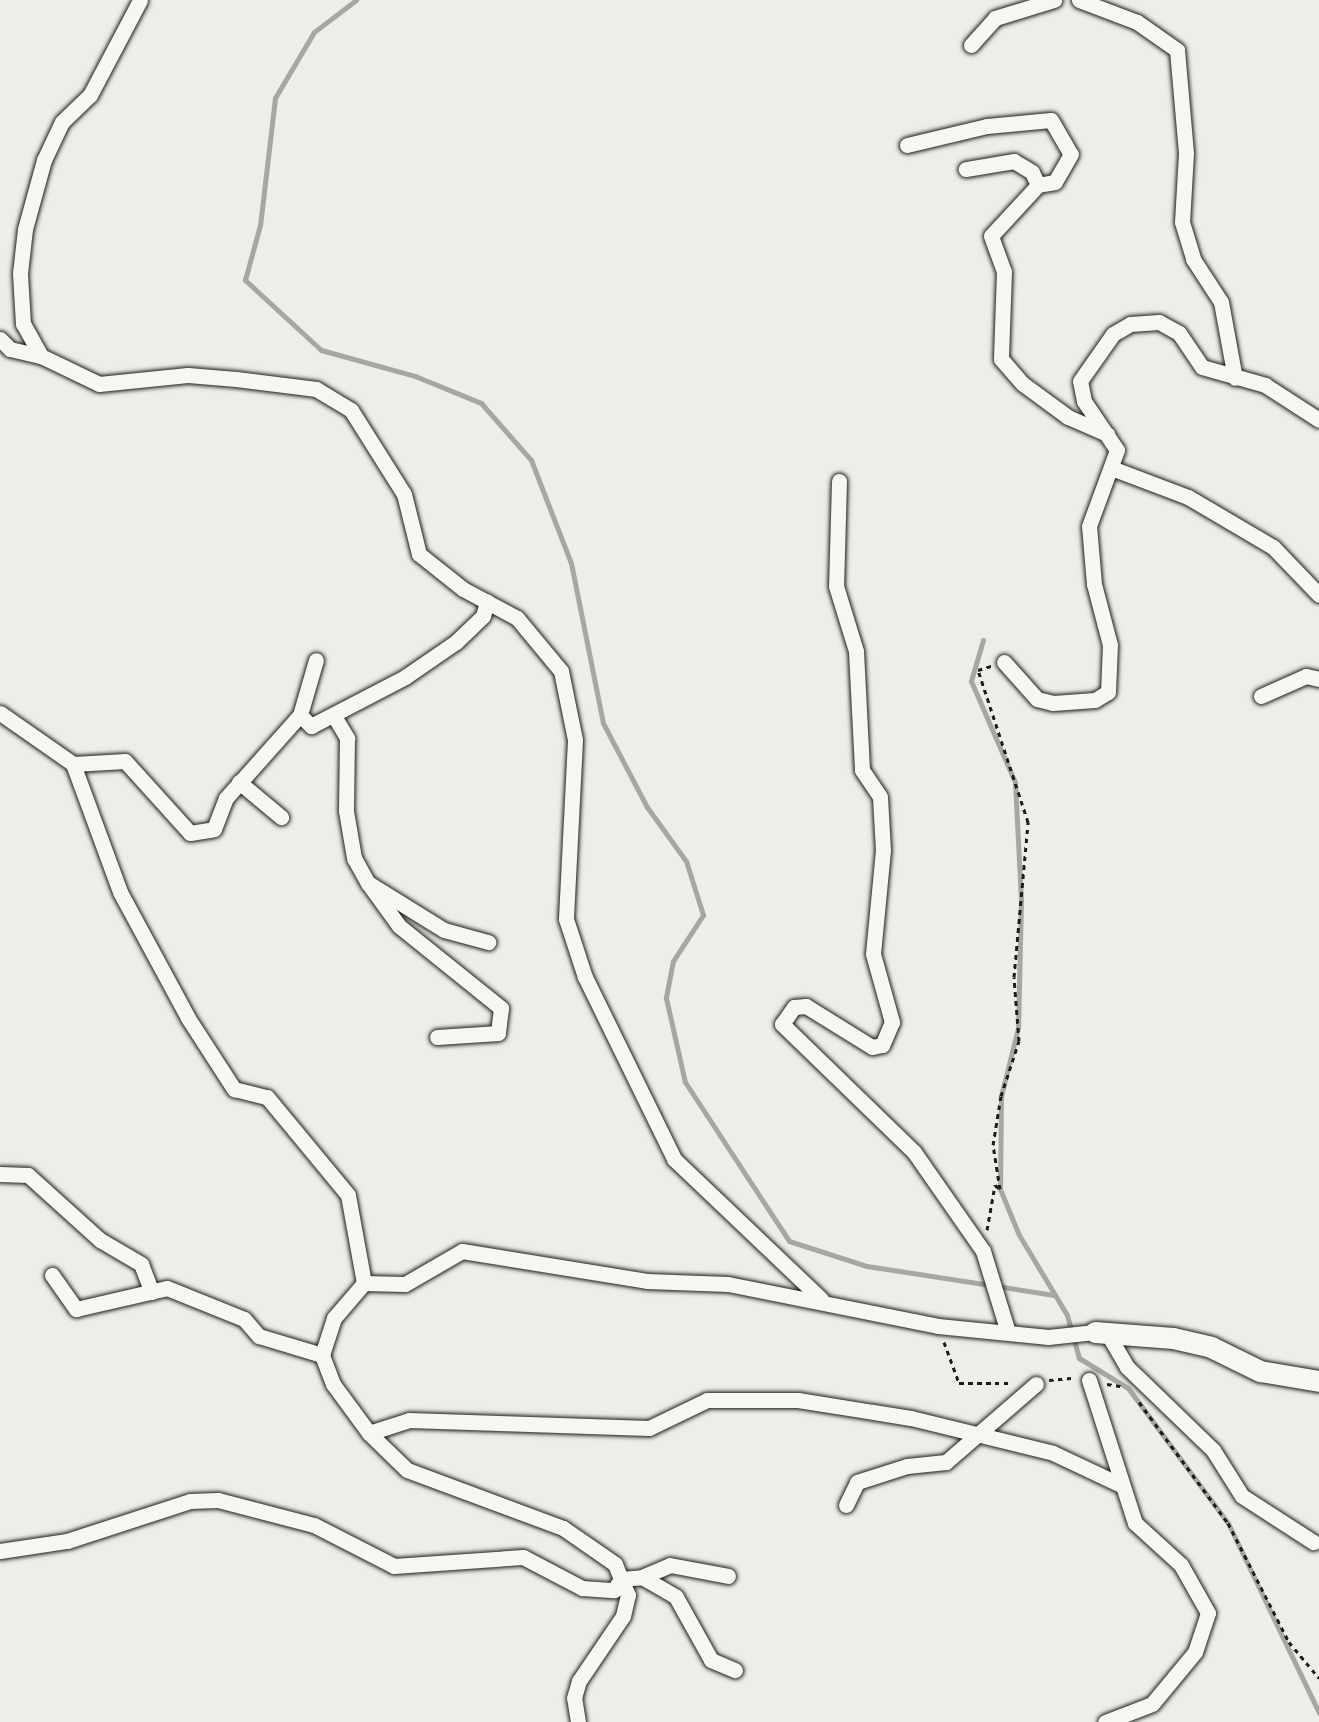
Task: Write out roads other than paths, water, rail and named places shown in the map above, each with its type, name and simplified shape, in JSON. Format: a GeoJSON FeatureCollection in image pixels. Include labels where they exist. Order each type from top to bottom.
{"type":"FeatureCollection","features":[{"type":"Feature","properties":{"kind":"street"},"geometry":{"type":"LineString","coordinates":[[41,357],[22,314],[20,273],[32,206],[62,122],[90,95],[140,0]]}},
{"type":"Feature","properties":{"kind":"street"},"geometry":{"type":"LineString","coordinates":[[971,45],[996,18],[1054,0]]}},
{"type":"Feature","properties":{"kind":"street"},"geometry":{"type":"LineString","coordinates":[[1079,0],[1137,22],[1177,50],[1186,153],[1182,222],[1193,259],[1221,302],[1235,378]]}},
{"type":"Feature","properties":{"kind":"street"},"geometry":{"type":"LineString","coordinates":[[907,145],[987,126],[1052,120],[1071,154],[1055,182],[1038,185],[991,236],[1004,271],[1001,359],[1023,384],[1068,417],[1109,434]]}},
{"type":"Feature","properties":{"kind":"street"},"geometry":{"type":"LineString","coordinates":[[966,170],[1014,161],[1032,171],[1038,185]]}},
{"type":"Feature","properties":{"kind":"street"},"geometry":{"type":"LineString","coordinates":[[1004,662],[1037,699],[1053,704],[1095,700],[1108,692],[1110,645],[1094,584],[1089,526],[1114,469],[1117,450],[1109,434],[1084,402],[1080,381],[1100,349],[1130,324],[1160,322],[1179,333],[1202,367],[1273,388],[1319,420]]}},
{"type":"Feature","properties":{"kind":"street"},"geometry":{"type":"LineString","coordinates":[[0,339],[10,350],[41,357],[99,384],[188,375],[316,389],[351,410],[404,494],[419,554],[487,602],[517,618],[561,671],[575,740],[566,919],[607,1028],[674,1158],[822,1300]]}},
{"type":"Feature","properties":{"kind":"street"},"geometry":{"type":"LineString","coordinates":[[1114,469],[1188,498],[1273,547],[1319,595]]}},
{"type":"Feature","properties":{"kind":"street"},"geometry":{"type":"LineString","coordinates":[[839,481],[836,586],[856,651],[862,770],[880,796],[883,850],[873,954],[892,1022],[882,1045],[872,1047],[806,1006],[794,1006],[782,1024],[914,1152],[983,1251],[1007,1329]]}},
{"type":"Feature","properties":{"kind":"street"},"geometry":{"type":"LineString","coordinates":[[300,716],[311,726],[334,716],[456,642],[483,616],[487,602]]}},
{"type":"Feature","properties":{"kind":"street"},"geometry":{"type":"LineString","coordinates":[[73,764],[125,762],[190,833],[214,829],[239,782],[300,716],[316,660]]}},
{"type":"Feature","properties":{"kind":"street"},"geometry":{"type":"LineString","coordinates":[[1261,696],[1306,676],[1319,679]]}},
{"type":"Feature","properties":{"kind":"street"},"geometry":{"type":"LineString","coordinates":[[0,713],[73,764],[120,892],[188,1018],[234,1089],[267,1097],[348,1195],[364,1283]]}},
{"type":"Feature","properties":{"kind":"street"},"geometry":{"type":"LineString","coordinates":[[334,716],[347,738],[346,811],[354,858],[368,884],[399,926],[501,1008],[498,1033],[437,1037]]}},
{"type":"Feature","properties":{"kind":"street"},"geometry":{"type":"LineString","coordinates":[[239,782],[281,817]]}},
{"type":"Feature","properties":{"kind":"street"},"geometry":{"type":"LineString","coordinates":[[368,884],[444,930],[488,942]]}},
{"type":"Feature","properties":{"kind":"street"},"geometry":{"type":"LineString","coordinates":[[0,1174],[28,1175],[100,1240],[141,1264],[152,1292]]}},
{"type":"Feature","properties":{"kind":"street"},"geometry":{"type":"LineString","coordinates":[[364,1283],[405,1284],[462,1251],[647,1281],[728,1284],[822,1300],[938,1326],[1007,1329],[1048,1336],[1101,1331],[1183,1340],[1211,1347],[1260,1371],[1319,1381]]}},
{"type":"Feature","properties":{"kind":"street"},"geometry":{"type":"LineString","coordinates":[[52,1275],[76,1309],[167,1288],[190,1295],[244,1319],[259,1336],[322,1354]]}},
{"type":"Feature","properties":{"kind":"street"},"geometry":{"type":"LineString","coordinates":[[364,1283],[334,1318],[322,1354],[333,1384],[369,1434],[420,1476],[563,1528],[615,1564],[628,1595],[623,1616],[579,1681],[574,1698],[579,1722]]}},
{"type":"Feature","properties":{"kind":"street"},"geometry":{"type":"LineString","coordinates":[[1101,1331],[1127,1368],[1213,1450],[1242,1496],[1313,1542]]}},
{"type":"Feature","properties":{"kind":"street"},"geometry":{"type":"LineString","coordinates":[[1089,1380],[1135,1523],[1181,1565],[1208,1613],[1195,1652],[1152,1704],[1105,1722]]}},
{"type":"Feature","properties":{"kind":"street"},"geometry":{"type":"LineString","coordinates":[[846,1505],[856,1482],[907,1466],[946,1462],[979,1437],[1036,1384]]}},
{"type":"Feature","properties":{"kind":"street"},"geometry":{"type":"LineString","coordinates":[[369,1434],[409,1420],[649,1428],[707,1400],[798,1400],[911,1418],[979,1437],[1053,1453],[1121,1485]]}},
{"type":"Feature","properties":{"kind":"street"},"geometry":{"type":"LineString","coordinates":[[0,1551],[67,1541],[190,1501],[218,1500],[303,1521],[394,1566],[523,1557],[582,1588],[614,1590],[621,1579]]}},
{"type":"Feature","properties":{"kind":"street"},"geometry":{"type":"LineString","coordinates":[[621,1579],[642,1577],[670,1565],[728,1576]]}},
{"type":"Feature","properties":{"kind":"street"},"geometry":{"type":"LineString","coordinates":[[642,1577],[676,1597],[711,1660],[735,1670]]}},
{"type":"Feature","properties":{"kind":"waterway"},"geometry":{"type":"LineString","coordinates":[[356,0],[314,32],[275,98],[260,225],[245,280],[321,350],[415,376],[481,403],[531,460],[571,563],[603,723],[647,807],[686,861],[703,915],[673,961],[666,998],[685,1082],[789,1241],[867,1266],[1054,1295]]}},
{"type":"Feature","properties":{"kind":"waterway"},"geometry":{"type":"LineString","coordinates":[[983,640],[971,681],[1015,782],[1021,899],[1018,1028],[1001,1096],[1000,1189],[1019,1235],[1067,1315],[1079,1358],[1128,1388],[1228,1523],[1319,1713]]}}]}
